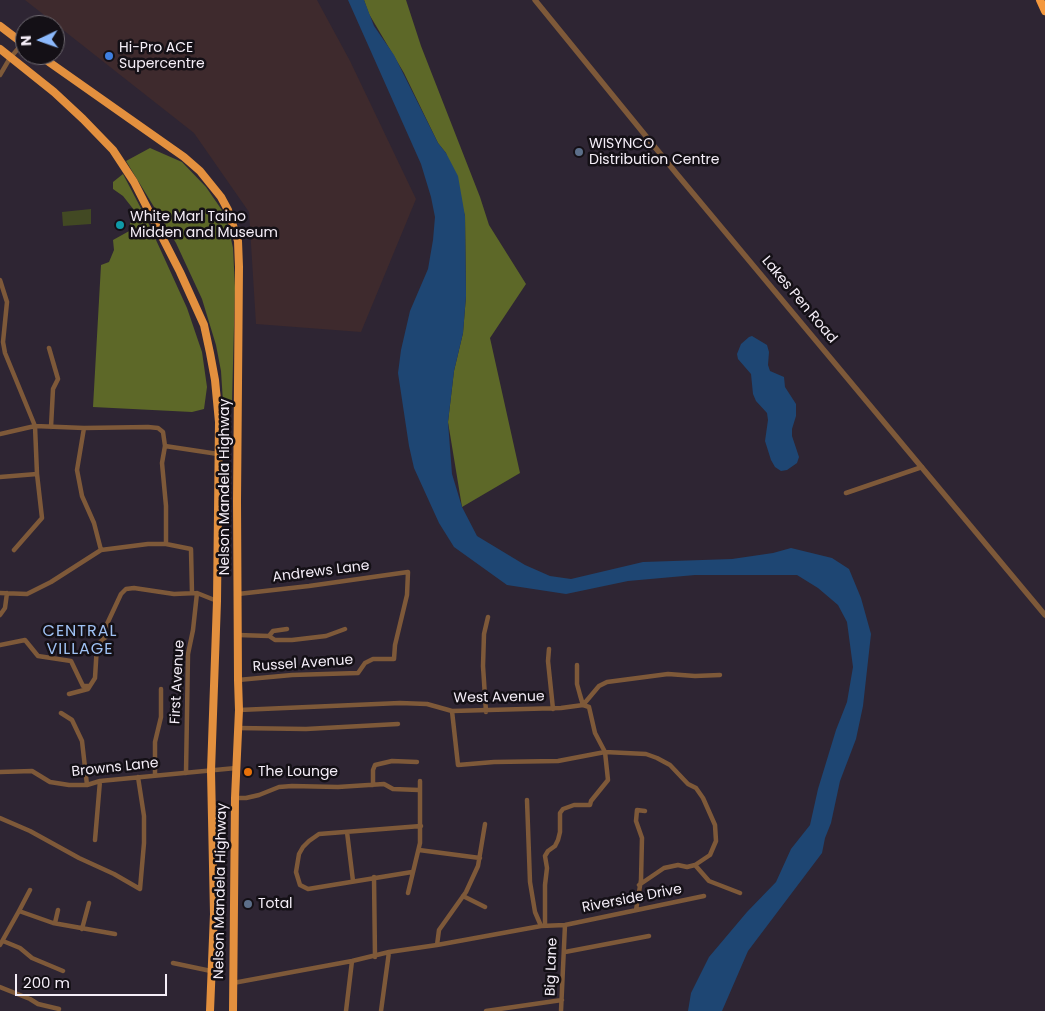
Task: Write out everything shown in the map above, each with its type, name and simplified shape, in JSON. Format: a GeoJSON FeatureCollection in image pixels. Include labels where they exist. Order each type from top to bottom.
{"type":"FeatureCollection","features":[{"type":"Feature","properties":{"kind":"highway"},"geometry":{"type":"LineString","coordinates":[[1040,0],[1045,11]]}},
{"type":"Feature","properties":{"kind":"highway"},"geometry":{"type":"LineString","coordinates":[[0,26],[15,37]]}},
{"type":"Feature","properties":{"kind":"highway","name":"Nelson Mandela Highway"},"geometry":{"type":"LineString","coordinates":[[0,49],[60,97],[113,150],[134,182],[155,220],[204,326],[215,380],[218,422],[217,601],[212,771],[214,914],[210,1011]]}},
{"type":"Feature","properties":{"kind":"highway","name":"Nelson Mandela Highway"},"geometry":{"type":"LineString","coordinates":[[53,65],[177,152],[200,171],[220,197],[233,222],[238,241],[239,710],[235,798],[233,1011]]}},
{"type":"Feature","properties":{"kind":"street","name":"Lakes Pen Road"},"geometry":{"type":"LineString","coordinates":[[535,0],[676,173],[1045,616]]}},
{"type":"Feature","properties":{"kind":"street"},"geometry":{"type":"LineString","coordinates":[[0,75],[15,53]]}},
{"type":"Feature","properties":{"kind":"street"},"geometry":{"type":"LineString","coordinates":[[0,280],[7,302],[5,353],[36,426],[37,474],[42,518],[14,550]]}},
{"type":"Feature","properties":{"kind":"street"},"geometry":{"type":"LineString","coordinates":[[49,348],[58,379],[53,389],[51,427]]}},
{"type":"Feature","properties":{"kind":"street"},"geometry":{"type":"LineString","coordinates":[[0,434],[36,426],[158,428],[164,432],[165,446],[162,464],[166,506],[166,544],[148,544],[101,550],[51,582],[26,594],[0,593]]}},
{"type":"Feature","properties":{"kind":"street"},"geometry":{"type":"LineString","coordinates":[[84,428],[77,470],[82,496],[94,523],[101,550]]}},
{"type":"Feature","properties":{"kind":"street"},"geometry":{"type":"LineString","coordinates":[[165,446],[218,454]]}},
{"type":"Feature","properties":{"kind":"street"},"geometry":{"type":"LineString","coordinates":[[846,493],[922,467]]}},
{"type":"Feature","properties":{"kind":"street"},"geometry":{"type":"LineString","coordinates":[[0,477],[37,474]]}},
{"type":"Feature","properties":{"kind":"street","name":"First Avenue"},"geometry":{"type":"LineString","coordinates":[[166,544],[191,549],[195,593],[193,630],[188,654],[186,773]]}},
{"type":"Feature","properties":{"kind":"street","name":"Andrews Lane"},"geometry":{"type":"LineString","coordinates":[[238,594],[408,572],[407,595],[394,645],[394,659]]}},
{"type":"Feature","properties":{"kind":"street"},"geometry":{"type":"LineString","coordinates":[[69,694],[88,689],[95,678],[97,645],[109,634],[108,624],[120,594],[126,589],[134,588],[174,594],[195,593],[217,601]]}},
{"type":"Feature","properties":{"kind":"street"},"geometry":{"type":"LineString","coordinates":[[0,615],[5,608],[7,593]]}},
{"type":"Feature","properties":{"kind":"street"},"geometry":{"type":"LineString","coordinates":[[486,712],[483,666],[484,634],[488,617]]}},
{"type":"Feature","properties":{"kind":"street"},"geometry":{"type":"LineString","coordinates":[[269,636],[273,631],[287,629]]}},
{"type":"Feature","properties":{"kind":"street"},"geometry":{"type":"LineString","coordinates":[[238,635],[269,636],[276,640],[292,640],[326,636],[345,629]]}},
{"type":"Feature","properties":{"kind":"street"},"geometry":{"type":"LineString","coordinates":[[0,645],[25,640],[38,656],[71,661],[83,686],[89,686]]}},
{"type":"Feature","properties":{"kind":"street"},"geometry":{"type":"LineString","coordinates":[[549,648],[548,661],[554,709]]}},
{"type":"Feature","properties":{"kind":"street","name":"Russel Avenue"},"geometry":{"type":"LineString","coordinates":[[238,680],[292,675],[358,673],[365,663],[373,659],[394,659]]}},
{"type":"Feature","properties":{"kind":"street"},"geometry":{"type":"LineString","coordinates":[[543,926],[545,885],[548,868],[545,856],[558,840],[560,813],[563,809],[574,805],[590,805],[591,801],[608,780],[605,752],[595,733],[589,707],[583,704],[577,684],[577,665]]}},
{"type":"Feature","properties":{"kind":"street"},"geometry":{"type":"LineString","coordinates":[[583,704],[599,686],[607,682],[668,674],[695,676],[720,674]]}},
{"type":"Feature","properties":{"kind":"street"},"geometry":{"type":"LineString","coordinates":[[155,775],[155,742],[160,717],[161,689]]}},
{"type":"Feature","properties":{"kind":"street","name":"West Avenue"},"geometry":{"type":"LineString","coordinates":[[239,710],[400,703],[427,704],[452,711],[486,712],[554,709],[583,704]]}},
{"type":"Feature","properties":{"kind":"street"},"geometry":{"type":"LineString","coordinates":[[452,711],[458,765],[494,762],[558,761],[605,752],[646,754],[670,765],[688,784],[696,788],[703,798],[715,825],[716,841],[710,855],[695,865],[687,867],[678,865],[664,868],[639,886]]}},
{"type":"Feature","properties":{"kind":"street"},"geometry":{"type":"LineString","coordinates":[[61,714],[72,720],[82,741],[87,786]]}},
{"type":"Feature","properties":{"kind":"street"},"geometry":{"type":"LineString","coordinates":[[237,728],[306,729],[398,724]]}},
{"type":"Feature","properties":{"kind":"street"},"geometry":{"type":"LineString","coordinates":[[373,785],[375,765],[392,761],[417,762]]}},
{"type":"Feature","properties":{"kind":"street","name":"Browns Lane"},"geometry":{"type":"LineString","coordinates":[[0,772],[32,771],[50,782],[69,786],[87,786],[100,781],[236,768]]}},
{"type":"Feature","properties":{"kind":"street"},"geometry":{"type":"LineString","coordinates":[[0,818],[30,831],[140,889],[144,816],[138,777]]}},
{"type":"Feature","properties":{"kind":"street"},"geometry":{"type":"LineString","coordinates":[[95,840],[100,781]]}},
{"type":"Feature","properties":{"kind":"street"},"geometry":{"type":"LineString","coordinates":[[408,893],[419,850],[421,826],[420,781]]}},
{"type":"Feature","properties":{"kind":"street"},"geometry":{"type":"LineString","coordinates":[[235,798],[259,795],[279,787],[384,784],[393,789],[419,790]]}},
{"type":"Feature","properties":{"kind":"street"},"geometry":{"type":"LineString","coordinates":[[527,800],[530,882],[535,912],[543,926]]}},
{"type":"Feature","properties":{"kind":"street"},"geometry":{"type":"LineString","coordinates":[[636,910],[641,880],[642,838],[636,821],[637,810],[645,811]]}},
{"type":"Feature","properties":{"kind":"street"},"geometry":{"type":"LineString","coordinates":[[437,945],[439,930],[463,896],[478,866],[485,824]]}},
{"type":"Feature","properties":{"kind":"street"},"geometry":{"type":"LineString","coordinates":[[412,872],[308,889],[300,885],[296,872],[299,854],[309,841],[319,834],[421,826]]}},
{"type":"Feature","properties":{"kind":"street"},"geometry":{"type":"LineString","coordinates":[[347,832],[352,881]]}},
{"type":"Feature","properties":{"kind":"street"},"geometry":{"type":"LineString","coordinates":[[419,850],[480,858]]}},
{"type":"Feature","properties":{"kind":"street"},"geometry":{"type":"LineString","coordinates":[[695,865],[709,881],[740,893]]}},
{"type":"Feature","properties":{"kind":"street"},"geometry":{"type":"LineString","coordinates":[[374,877],[375,957]]}},
{"type":"Feature","properties":{"kind":"street"},"geometry":{"type":"LineString","coordinates":[[30,890],[1,943],[20,948],[32,958],[63,971]]}},
{"type":"Feature","properties":{"kind":"street"},"geometry":{"type":"LineString","coordinates":[[463,896],[485,907]]}},
{"type":"Feature","properties":{"kind":"street","name":"Riverside Drive"},"geometry":{"type":"LineString","coordinates":[[233,983],[375,957],[389,952],[543,926],[565,925],[704,896]]}},
{"type":"Feature","properties":{"kind":"street"},"geometry":{"type":"LineString","coordinates":[[82,928],[89,903]]}},
{"type":"Feature","properties":{"kind":"street"},"geometry":{"type":"LineString","coordinates":[[18,910],[55,923],[115,934]]}},
{"type":"Feature","properties":{"kind":"street"},"geometry":{"type":"LineString","coordinates":[[55,923],[58,910]]}},
{"type":"Feature","properties":{"kind":"street","name":"Big Lane"},"geometry":{"type":"LineString","coordinates":[[561,1011],[565,925]]}},
{"type":"Feature","properties":{"kind":"street"},"geometry":{"type":"LineString","coordinates":[[565,952],[650,936]]}},
{"type":"Feature","properties":{"kind":"street"},"geometry":{"type":"LineString","coordinates":[[381,1011],[389,952]]}},
{"type":"Feature","properties":{"kind":"street"},"geometry":{"type":"LineString","coordinates":[[346,1011],[352,961]]}},
{"type":"Feature","properties":{"kind":"street"},"geometry":{"type":"LineString","coordinates":[[173,963],[211,971]]}},
{"type":"Feature","properties":{"kind":"street"},"geometry":{"type":"LineString","coordinates":[[0,987],[38,1004],[59,1010]]}},
{"type":"Feature","properties":{"kind":"street"},"geometry":{"type":"LineString","coordinates":[[486,1011],[562,1000]]}},
{"type":"Feature","properties":{"kind":"shaded area"},"geometry":{"type":"Polygon","coordinates":[[[25,0],[317,0],[350,61],[416,199],[361,332],[256,324],[249,212],[194,133],[65,31],[65,15],[44,15],[25,0]]]}},
{"type":"Feature","properties":{"kind":"green space"},"geometry":{"type":"Polygon","coordinates":[[[364,0],[406,0],[421,46],[480,197],[489,225],[526,284],[490,338],[520,473],[462,507],[448,422],[454,371],[463,333],[466,296],[465,216],[446,153],[438,143],[404,73],[369,14],[364,0]]]}},
{"type":"Feature","properties":{"kind":"green space"},"geometry":{"type":"Polygon","coordinates":[[[150,148],[182,162],[206,187],[226,216],[233,248],[235,288],[232,401],[228,406],[223,402],[221,371],[216,345],[202,299],[176,243],[126,161],[150,148]]]}},
{"type":"Feature","properties":{"kind":"green space"},"geometry":{"type":"Polygon","coordinates":[[[123,174],[146,218],[187,308],[202,352],[207,387],[204,409],[192,412],[93,407],[101,265],[109,262],[114,250],[113,240],[131,230],[130,223],[136,221],[134,210],[123,196],[113,189],[113,182],[123,174]]]}},
{"type":"Feature","properties":{"kind":"green space"},"geometry":{"type":"Polygon","coordinates":[[[91,209],[91,224],[63,226],[62,212],[91,209]]]}},
{"type":"Feature","properties":{"kind":"water"},"geometry":{"type":"Polygon","coordinates":[[[348,0],[364,0],[374,26],[394,55],[438,143],[446,153],[458,176],[465,216],[466,296],[463,333],[454,371],[448,422],[452,474],[462,507],[477,536],[525,565],[550,576],[571,579],[643,562],[732,559],[773,553],[791,548],[832,558],[849,569],[861,598],[871,634],[863,706],[856,739],[840,781],[822,853],[748,951],[722,1011],[688,1011],[691,993],[709,957],[747,912],[776,882],[791,849],[810,825],[818,789],[836,730],[847,702],[853,667],[847,622],[838,605],[818,588],[797,575],[695,575],[628,581],[566,594],[507,585],[454,547],[439,523],[414,468],[398,373],[410,311],[428,269],[435,217],[421,164],[348,0]]]}},
{"type":"Feature","properties":{"kind":"water"},"geometry":{"type":"Polygon","coordinates":[[[752,336],[767,345],[770,371],[784,377],[785,387],[796,404],[792,436],[799,457],[797,463],[787,470],[781,471],[775,467],[771,460],[765,441],[767,413],[756,401],[753,394],[751,374],[738,359],[737,354],[741,344],[752,336]]]}},
{"type":"Feature","properties":{"kind":"place","name":"Hi-Pro ACE Supercentre"},"geometry":{"type":"Point","coordinates":[109,56]}},
{"type":"Feature","properties":{"kind":"place","name":"WISYNCO Distribution Centre"},"geometry":{"type":"Point","coordinates":[579,152]}},
{"type":"Feature","properties":{"kind":"place","name":"White Marl Taino Midden and Museum"},"geometry":{"type":"Point","coordinates":[120,225]}},
{"type":"Feature","properties":{"kind":"place","name":"The Lounge"},"geometry":{"type":"Point","coordinates":[248,772]}},
{"type":"Feature","properties":{"kind":"place","name":"Total"},"geometry":{"type":"Point","coordinates":[248,904]}},
{"type":"Feature","properties":{"kind":"district","name":"CENTRAL VILLAGE"},"geometry":{"type":"Point","coordinates":[80,641]}}]}
